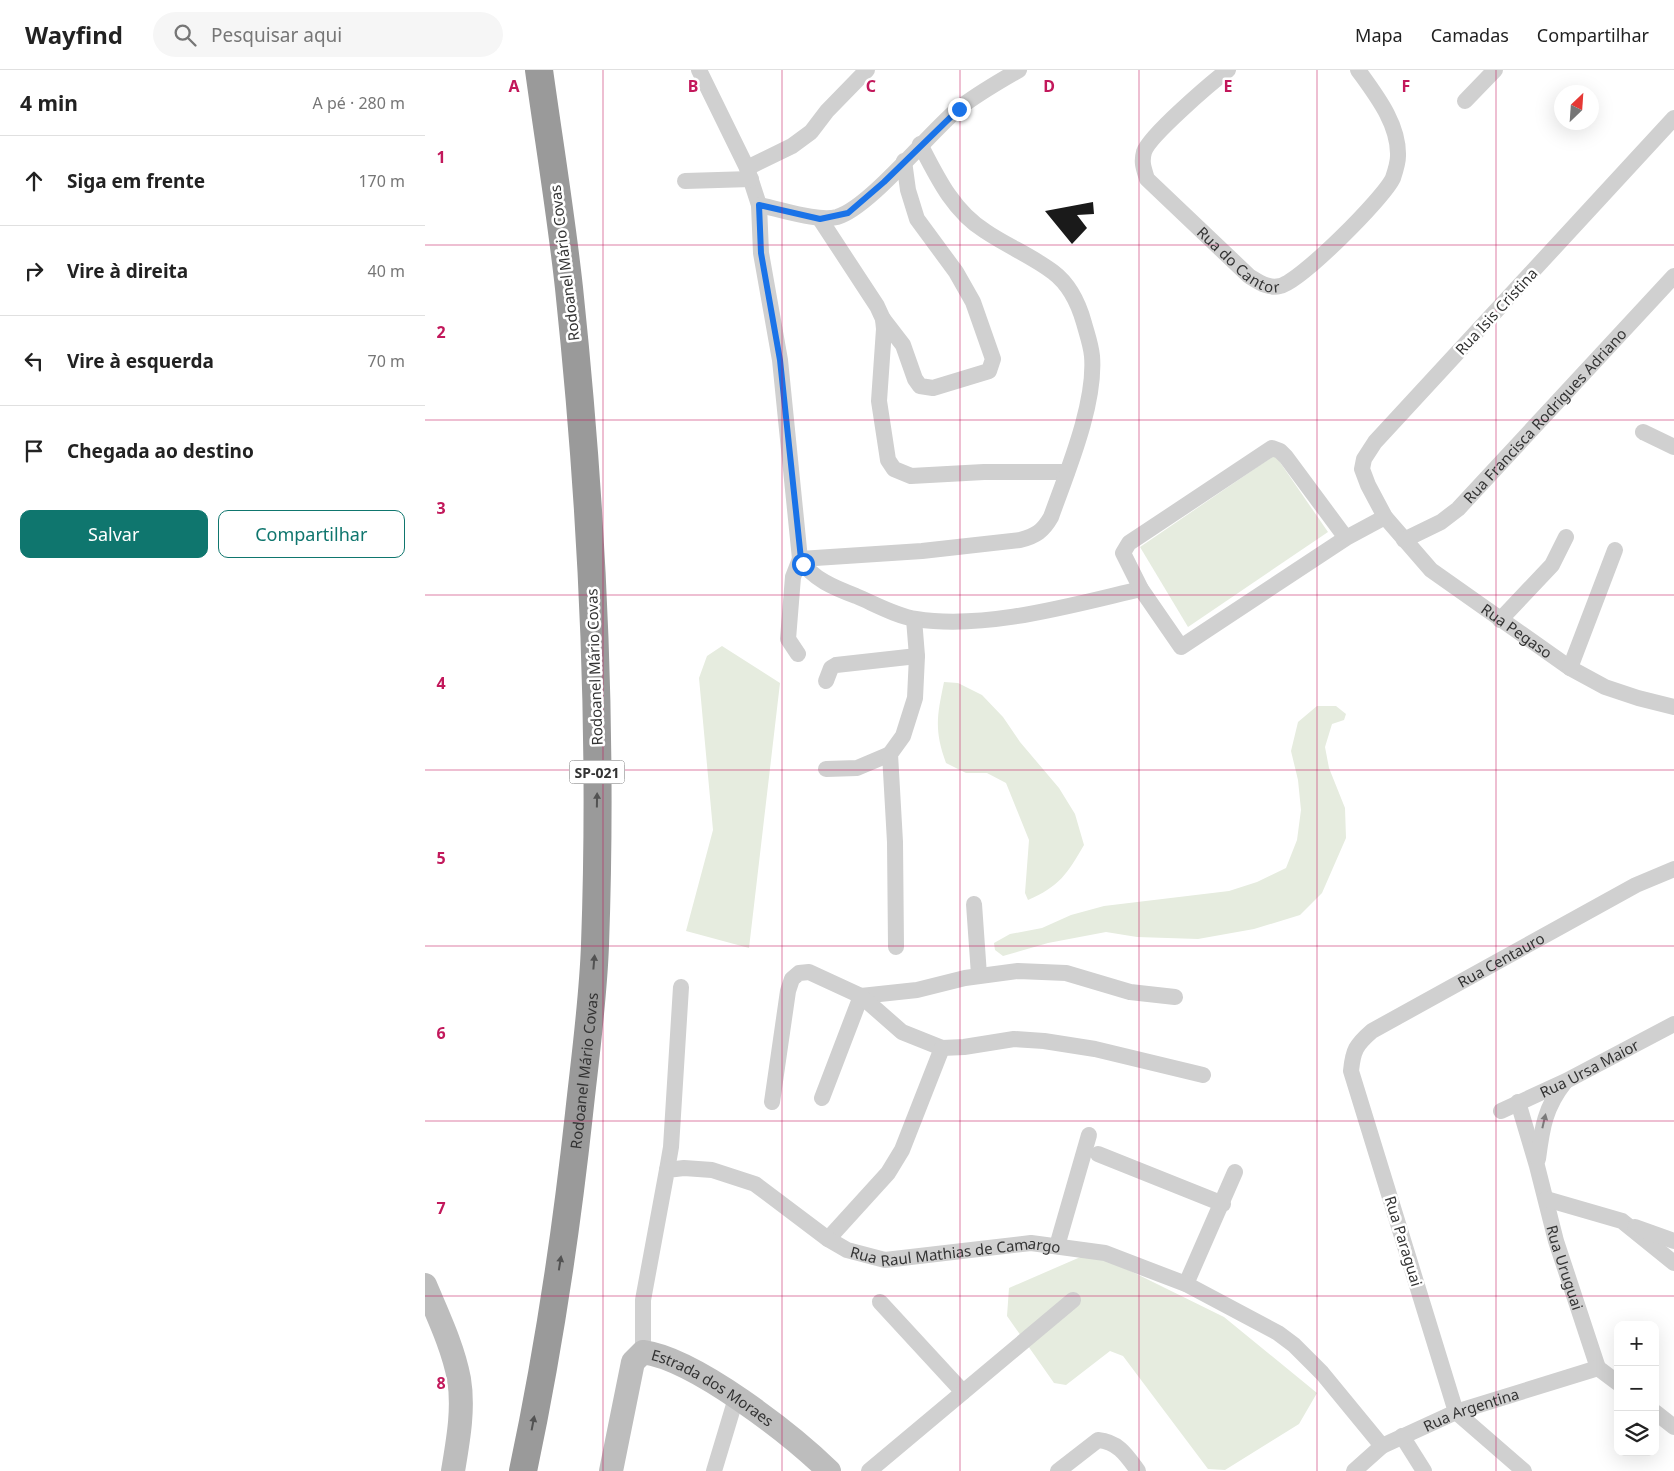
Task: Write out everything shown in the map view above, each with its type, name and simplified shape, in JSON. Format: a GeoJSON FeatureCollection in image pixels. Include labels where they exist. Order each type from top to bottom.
{"type":"FeatureCollection","features":[{"type":"Feature","properties":{"kind":"highway","name":"Rodoanel Mário Covas"},"geometry":{"type":"LineString","coordinates":[[523,1471],[534,1421],[564,1240],[585,1058],[595,948],[597,796],[595,650],[577,378],[568,285],[539,70]]}},
{"type":"Feature","properties":{"kind":"main road"},"geometry":{"type":"LineString","coordinates":[[425,1285],[445,1334],[459,1380],[459,1429],[453,1471]]}},
{"type":"Feature","properties":{"kind":"main road","name":"Estrada dos Moraes"},"geometry":{"type":"LineString","coordinates":[[611,1471],[633,1362],[643,1352],[654,1354],[681,1365],[735,1398],[780,1427],[829,1471]]}},
{"type":"Feature","properties":{"kind":"street"},"geometry":{"type":"LineString","coordinates":[[699,70],[749,173],[759,205],[761,253],[780,360],[801,559],[809,570],[837,589],[914,619],[946,622],[979,620],[1047,610],[1141,589]]}},
{"type":"Feature","properties":{"kind":"street"},"geometry":{"type":"LineString","coordinates":[[685,180],[749,173],[811,132],[827,112],[867,70]]}},
{"type":"Feature","properties":{"kind":"street"},"geometry":{"type":"LineString","coordinates":[[759,205],[820,219],[836,217],[858,206],[920,144],[959,109],[992,85],[1019,70]]}},
{"type":"Feature","properties":{"kind":"street","name":"Rua do Cantor"},"geometry":{"type":"LineString","coordinates":[[1222,71],[1156,135],[1144,150],[1141,163],[1147,179],[1249,276],[1267,287],[1281,286],[1299,277],[1373,204],[1392,179],[1399,157],[1395,136],[1384,108],[1359,70]]}},
{"type":"Feature","properties":{"kind":"street"},"geometry":{"type":"LineString","coordinates":[[1465,101],[1495,70]]}},
{"type":"Feature","properties":{"kind":"street","name":"Rua Isis Cristina"},"geometry":{"type":"LineString","coordinates":[[1385,516],[1367,485],[1362,468],[1364,459],[1375,442],[1674,118]]}},
{"type":"Feature","properties":{"kind":"street"},"geometry":{"type":"LineString","coordinates":[[801,559],[922,551],[1033,537],[1043,530],[1051,517],[1085,412],[1091,383],[1092,357],[1081,309],[1056,274],[983,230],[963,214],[942,186],[920,144]]}},
{"type":"Feature","properties":{"kind":"street"},"geometry":{"type":"LineString","coordinates":[[820,219],[877,306],[883,319],[903,344],[915,379],[920,386],[933,388],[989,371],[993,359],[973,302],[956,272],[917,219],[911,205],[904,161]]}},
{"type":"Feature","properties":{"kind":"street","name":"Rua Francisca Rodrigues Adriano"},"geometry":{"type":"LineString","coordinates":[[1404,540],[1441,522],[1457,509],[1674,276]]}},
{"type":"Feature","properties":{"kind":"street"},"geometry":{"type":"LineString","coordinates":[[883,319],[879,402],[888,460],[894,469],[911,476],[984,472],[1067,472]]}},
{"type":"Feature","properties":{"kind":"street"},"geometry":{"type":"LineString","coordinates":[[1643,432],[1674,447]]}},
{"type":"Feature","properties":{"kind":"street"},"geometry":{"type":"LineString","coordinates":[[1346,538],[1286,458],[1280,451],[1272,448],[1129,543],[1123,553],[1141,589],[1181,647],[1346,538],[1385,516]]}},
{"type":"Feature","properties":{"kind":"street","name":"Rua Pegaso"},"geometry":{"type":"LineString","coordinates":[[1385,516],[1431,570],[1570,668],[1605,687],[1637,698],[1674,707]]}},
{"type":"Feature","properties":{"kind":"street"},"geometry":{"type":"LineString","coordinates":[[1500,620],[1552,565],[1566,537]]}},
{"type":"Feature","properties":{"kind":"street"},"geometry":{"type":"LineString","coordinates":[[1570,668],[1615,550]]}},
{"type":"Feature","properties":{"kind":"street"},"geometry":{"type":"LineString","coordinates":[[798,654],[789,639],[793,576],[801,559]]}},
{"type":"Feature","properties":{"kind":"street"},"geometry":{"type":"LineString","coordinates":[[826,769],[857,768],[890,754],[903,736],[913,705],[917,682],[914,619]]}},
{"type":"Feature","properties":{"kind":"street"},"geometry":{"type":"LineString","coordinates":[[826,681],[831,668],[836,665],[917,656]]}},
{"type":"Feature","properties":{"kind":"street"},"geometry":{"type":"LineString","coordinates":[[890,754],[895,842],[896,947]]}},
{"type":"Feature","properties":{"kind":"street","name":"Rua Centauro"},"geometry":{"type":"LineString","coordinates":[[1351,1071],[1353,1052],[1372,1031],[1636,885],[1674,869]]}},
{"type":"Feature","properties":{"kind":"street"},"geometry":{"type":"LineString","coordinates":[[974,904],[979,975]]}},
{"type":"Feature","properties":{"kind":"street"},"geometry":{"type":"LineString","coordinates":[[861,996],[917,990],[979,975],[1018,971],[1066,973],[1130,992],[1175,997]]}},
{"type":"Feature","properties":{"kind":"street"},"geometry":{"type":"LineString","coordinates":[[772,1102],[788,991],[792,979],[799,973],[809,972],[861,996],[901,1032],[942,1048],[1014,1040],[1044,1041],[1095,1049],[1203,1075]]}},
{"type":"Feature","properties":{"kind":"street"},"geometry":{"type":"LineString","coordinates":[[643,1352],[643,1300],[671,1146],[681,987]]}},
{"type":"Feature","properties":{"kind":"street"},"geometry":{"type":"LineString","coordinates":[[822,1098],[861,996]]}},
{"type":"Feature","properties":{"kind":"street","name":"Rua Ursa Maior"},"geometry":{"type":"LineString","coordinates":[[1501,1110],[1565,1082],[1674,1024]]}},
{"type":"Feature","properties":{"kind":"street"},"geometry":{"type":"LineString","coordinates":[[828,1240],[888,1173],[902,1150],[942,1048]]}},
{"type":"Feature","properties":{"kind":"street","name":"Rua Paraguai"},"geometry":{"type":"LineString","coordinates":[[1351,1071],[1456,1412]]}},
{"type":"Feature","properties":{"kind":"street","name":"Rua Uruguai"},"geometry":{"type":"LineString","coordinates":[[1537,1166],[1547,1110],[1552,1098],[1565,1082]]}},
{"type":"Feature","properties":{"kind":"street","name":"Rua Uruguai"},"geometry":{"type":"LineString","coordinates":[[1518,1102],[1556,1241],[1598,1368]]}},
{"type":"Feature","properties":{"kind":"street"},"geometry":{"type":"LineString","coordinates":[[1057,1246],[1089,1136]]}},
{"type":"Feature","properties":{"kind":"street"},"geometry":{"type":"LineString","coordinates":[[1098,1154],[1223,1204]]}},
{"type":"Feature","properties":{"kind":"street","name":"Rua Raul Mathias de Camargo"},"geometry":{"type":"LineString","coordinates":[[667,1170],[684,1168],[712,1170],[755,1184],[828,1240],[847,1250],[885,1260],[1031,1243],[1105,1253],[1186,1284],[1278,1333],[1294,1345],[1322,1374],[1382,1446]]}},
{"type":"Feature","properties":{"kind":"street"},"geometry":{"type":"LineString","coordinates":[[1186,1284],[1223,1204],[1235,1172]]}},
{"type":"Feature","properties":{"kind":"street"},"geometry":{"type":"LineString","coordinates":[[1546,1199],[1622,1222],[1674,1241]]}},
{"type":"Feature","properties":{"kind":"street"},"geometry":{"type":"LineString","coordinates":[[1622,1222],[1674,1264]]}},
{"type":"Feature","properties":{"kind":"street"},"geometry":{"type":"LineString","coordinates":[[869,1471],[1073,1300]]}},
{"type":"Feature","properties":{"kind":"street"},"geometry":{"type":"LineString","coordinates":[[880,1302],[963,1392]]}},
{"type":"Feature","properties":{"kind":"street"},"geometry":{"type":"LineString","coordinates":[[1598,1368],[1614,1380]]}},
{"type":"Feature","properties":{"kind":"street","name":"Rua Argentina"},"geometry":{"type":"LineString","coordinates":[[1354,1471],[1382,1446],[1456,1412],[1598,1368]]}},
{"type":"Feature","properties":{"kind":"street"},"geometry":{"type":"LineString","coordinates":[[715,1471],[735,1398]]}},
{"type":"Feature","properties":{"kind":"street"},"geometry":{"type":"LineString","coordinates":[[1456,1412],[1524,1471]]}},
{"type":"Feature","properties":{"kind":"street"},"geometry":{"type":"LineString","coordinates":[[1659,1415],[1674,1427]]}},
{"type":"Feature","properties":{"kind":"street"},"geometry":{"type":"LineString","coordinates":[[1402,1436],[1424,1471]]}},
{"type":"Feature","properties":{"kind":"street"},"geometry":{"type":"LineString","coordinates":[[1058,1471],[1098,1440],[1109,1441],[1122,1449],[1138,1471]]}},
{"type":"Feature","properties":{"kind":"shaded area"},"geometry":{"type":"Polygon","coordinates":[[[1275,455],[1328,532],[1188,627],[1140,547],[1275,455]]]}},
{"type":"Feature","properties":{"kind":"shaded area"},"geometry":{"type":"Polygon","coordinates":[[[722,646],[780,683],[749,948],[686,931],[713,830],[699,678],[707,656],[722,646]]]}},
{"type":"Feature","properties":{"kind":"shaded area"},"geometry":{"type":"Polygon","coordinates":[[[944,682],[958,683],[982,695],[1003,717],[1020,742],[1059,788],[1075,814],[1084,845],[1062,878],[1048,890],[1028,900],[1025,893],[1029,840],[1006,783],[987,773],[966,773],[946,763],[938,732],[944,682]]]}},
{"type":"Feature","properties":{"kind":"shaded area"},"geometry":{"type":"Polygon","coordinates":[[[1317,706],[1336,706],[1346,714],[1344,720],[1332,724],[1325,747],[1329,768],[1345,808],[1346,838],[1322,893],[1300,915],[1254,929],[1198,939],[1137,937],[1106,932],[1048,943],[1003,956],[995,950],[994,943],[1010,934],[1042,928],[1071,915],[1104,906],[1229,891],[1257,882],[1286,868],[1297,840],[1301,810],[1298,780],[1291,751],[1298,722],[1317,706]]]}},
{"type":"Feature","properties":{"kind":"shaded area"},"geometry":{"type":"Polygon","coordinates":[[[1092,1252],[1224,1317],[1317,1393],[1299,1424],[1225,1470],[1208,1469],[1123,1356],[1110,1351],[1066,1385],[1054,1383],[1007,1316],[1009,1288],[1092,1252]]]}},
{"type":"Feature","properties":{"kind":"building"},"geometry":{"type":"Polygon","coordinates":[[[1093,202],[1094,214],[1077,215],[1087,228],[1072,244],[1045,211],[1093,202]]]}},
{"type":"Feature","properties":{"kind":"route"},"geometry":{"type":"LineString","coordinates":[[803,564],[795,511],[780,360],[761,253],[759,205],[788,210],[820,219],[848,213],[884,182],[920,144],[959,109]]}}]}
